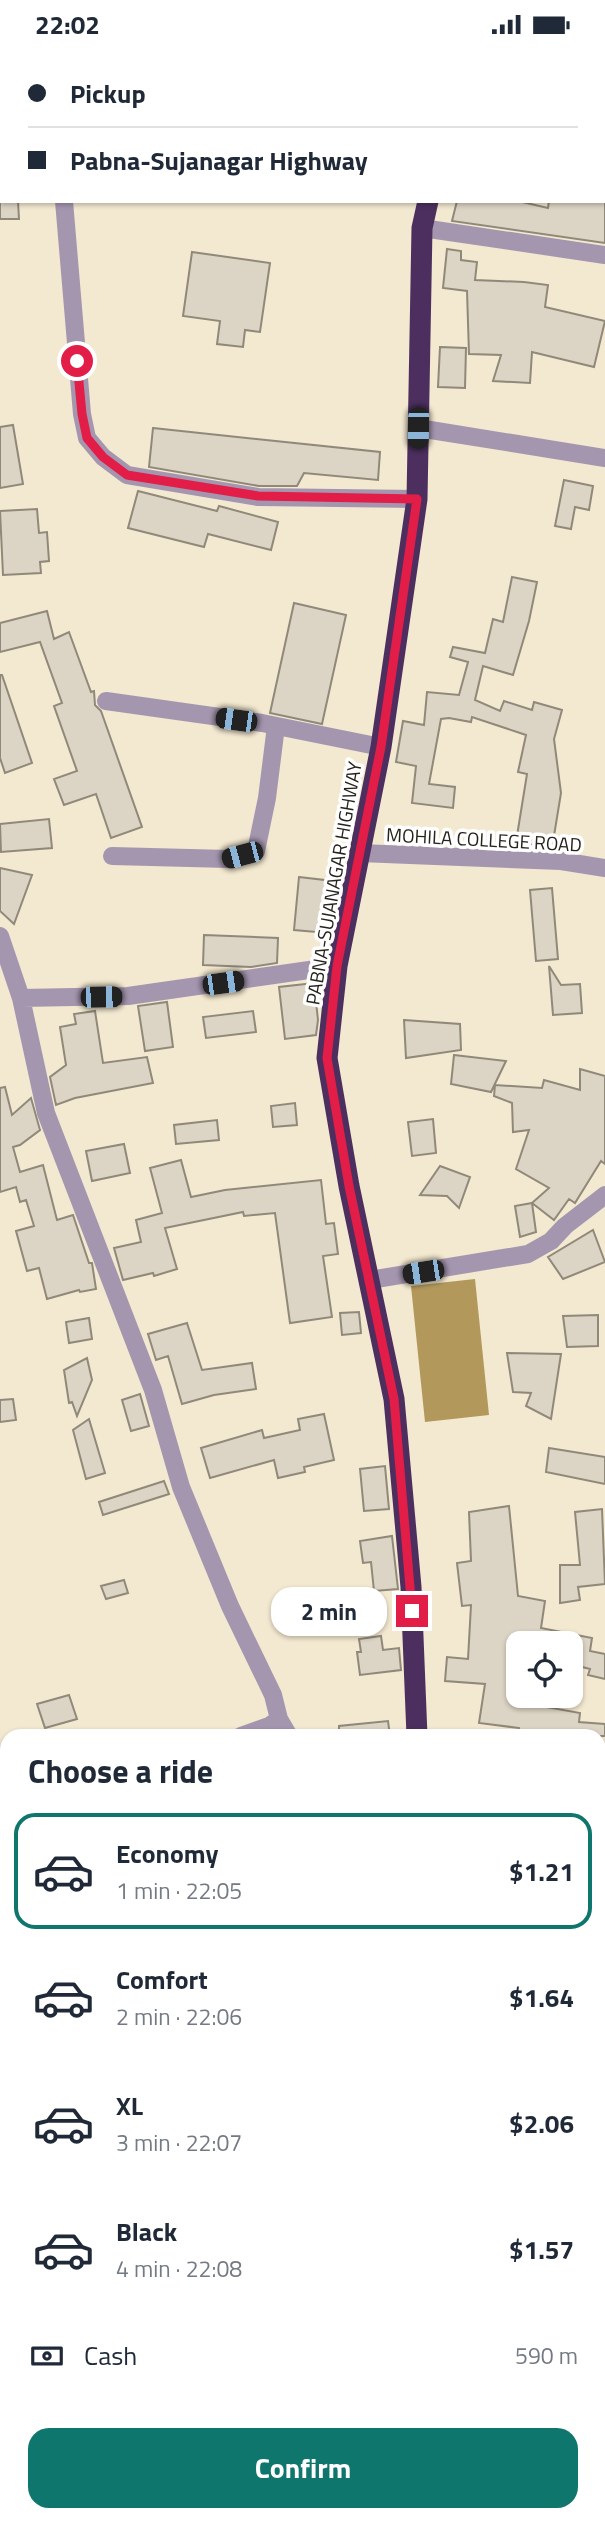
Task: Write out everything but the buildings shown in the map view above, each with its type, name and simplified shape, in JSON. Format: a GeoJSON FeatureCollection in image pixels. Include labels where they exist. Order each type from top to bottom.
{"type":"FeatureCollection","features":[{"type":"Feature","properties":{"kind":"highway","name":"PABNA-SUJANAGAR HIGHWAY"},"geometry":{"type":"LineString","coordinates":[[417,1729],[411,1587],[394,1399],[349,1186],[327,1058],[337,966],[381,747],[417,499],[422,228],[428,203]]}},
{"type":"Feature","properties":{"kind":"street"},"geometry":{"type":"LineString","coordinates":[[64,203],[82,414],[87,438],[103,457],[127,475],[258,496],[417,499]]}},
{"type":"Feature","properties":{"kind":"street"},"geometry":{"type":"LineString","coordinates":[[422,228],[605,255]]}},
{"type":"Feature","properties":{"kind":"street"},"geometry":{"type":"LineString","coordinates":[[418,428],[605,458]]}},
{"type":"Feature","properties":{"kind":"street"},"geometry":{"type":"LineString","coordinates":[[106,701],[276,726],[381,747]]}},
{"type":"Feature","properties":{"kind":"street"},"geometry":{"type":"LineString","coordinates":[[112,856],[228,859],[256,851],[267,799],[276,726]]}},
{"type":"Feature","properties":{"kind":"street","name":"MOHILA COLLEGE ROAD"},"geometry":{"type":"LineString","coordinates":[[360,853],[561,861],[605,869]]}},
{"type":"Feature","properties":{"kind":"street"},"geometry":{"type":"LineString","coordinates":[[0,936],[21,998],[46,1113],[153,1390],[181,1487],[230,1606],[273,1695],[279,1719],[285,1729]]}},
{"type":"Feature","properties":{"kind":"street"},"geometry":{"type":"LineString","coordinates":[[21,998],[128,996],[337,966]]}},
{"type":"Feature","properties":{"kind":"street"},"geometry":{"type":"LineString","coordinates":[[370,1280],[528,1254],[551,1241],[565,1226],[605,1195]]}},
{"type":"Feature","properties":{"kind":"street"},"geometry":{"type":"LineString","coordinates":[[261,1729],[279,1719]]}},
{"type":"Feature","properties":{"kind":"shaded area"},"geometry":{"type":"Polygon","coordinates":[[[0,203],[605,203],[605,1729],[0,1729],[0,203]]]}},
{"type":"Feature","properties":{"kind":"shaded area"},"geometry":{"type":"Polygon","coordinates":[[[475,1279],[489,1415],[425,1422],[411,1286],[475,1279]]]}},
{"type":"Feature","properties":{"kind":"route"},"geometry":{"type":"LineString","coordinates":[[77,361],[87,438],[103,457],[127,475],[258,496],[417,499],[381,747],[337,966],[327,1058],[349,1186],[394,1399],[412,1611]]}}]}
